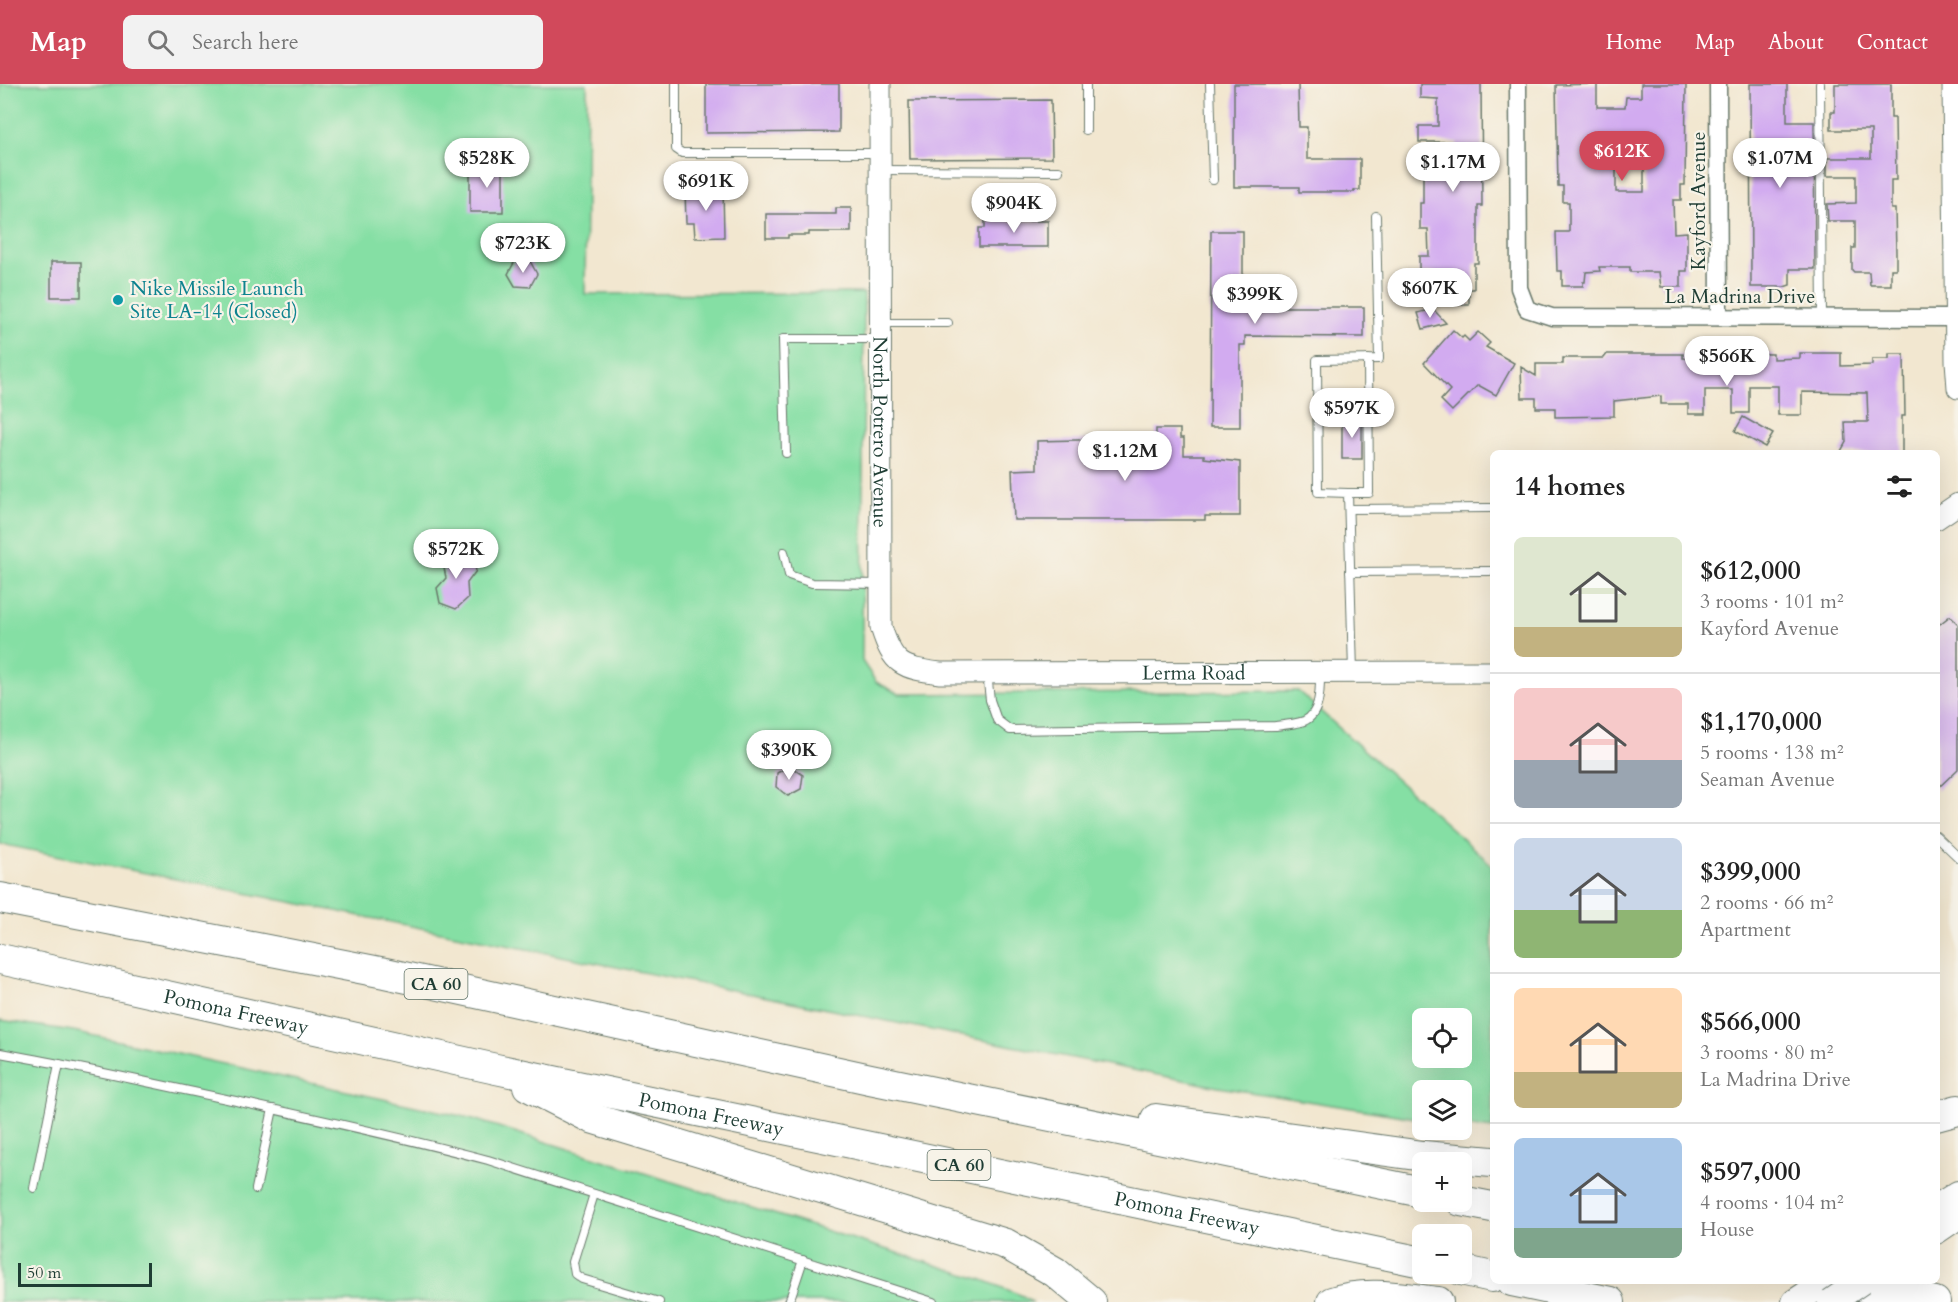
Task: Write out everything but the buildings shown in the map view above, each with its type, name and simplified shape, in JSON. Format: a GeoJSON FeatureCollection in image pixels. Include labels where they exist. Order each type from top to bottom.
{"type":"FeatureCollection","features":[{"type":"Feature","properties":{"kind":"highway","name":"CA 60"},"geometry":{"type":"LineString","coordinates":[[0,898],[385,973],[870,1079],[1412,1190]]}},
{"type":"Feature","properties":{"kind":"highway","name":"Pomona Freeway"},"geometry":{"type":"LineString","coordinates":[[0,958],[496,1069],[1412,1260]]}},
{"type":"Feature","properties":{"kind":"highway"},"geometry":{"type":"LineString","coordinates":[[496,1069],[591,1118],[1006,1244],[1055,1272],[1090,1302]]}},
{"type":"Feature","properties":{"kind":"highway"},"geometry":{"type":"LineString","coordinates":[[870,1079],[1423,1156],[1490,1162]]}},
{"type":"Feature","properties":{"kind":"highway"},"geometry":{"type":"LineString","coordinates":[[1940,1115],[1958,1110]]}},
{"type":"Feature","properties":{"kind":"highway"},"geometry":{"type":"LineString","coordinates":[[1472,1203],[1490,1207]]}},
{"type":"Feature","properties":{"kind":"highway"},"geometry":{"type":"LineString","coordinates":[[1472,1272],[1490,1277]]}},
{"type":"Feature","properties":{"kind":"highway"},"geometry":{"type":"LineString","coordinates":[[1526,1284],[1610,1302]]}},
{"type":"Feature","properties":{"kind":"highway"},"geometry":{"type":"LineString","coordinates":[[1863,1284],[1958,1298]]}},
{"type":"Feature","properties":{"kind":"highway"},"geometry":{"type":"LineString","coordinates":[[1863,1284],[1935,1302]]}},
{"type":"Feature","properties":{"kind":"highway"},"geometry":{"type":"LineString","coordinates":[[1332,1302],[1344,1298],[1380,1295],[1437,1302]]}},
{"type":"Feature","properties":{"kind":"main road"},"geometry":{"type":"LineString","coordinates":[[1940,1205],[1958,1194]]}},
{"type":"Feature","properties":{"kind":"main road"},"geometry":{"type":"LineString","coordinates":[[1940,1228],[1958,1216]]}},
{"type":"Feature","properties":{"kind":"main road"},"geometry":{"type":"LineString","coordinates":[[1795,1302],[1822,1284]]}},
{"type":"Feature","properties":{"kind":"main road"},"geometry":{"type":"LineString","coordinates":[[1831,1302],[1863,1284]]}},
{"type":"Feature","properties":{"kind":"street","name":"North Potrero Avenue"},"geometry":{"type":"LineString","coordinates":[[880,84],[881,627],[888,648],[896,660]]}},
{"type":"Feature","properties":{"kind":"street","name":"La Madrina Drive"},"geometry":{"type":"LineString","coordinates":[[1518,84],[1519,288],[1527,309],[1552,317],[1955,318]]}},
{"type":"Feature","properties":{"kind":"street","name":"Kayford Avenue"},"geometry":{"type":"LineString","coordinates":[[1718,84],[1719,317]]}},
{"type":"Feature","properties":{"kind":"street"},"geometry":{"type":"LineString","coordinates":[[1953,84],[1955,318],[1958,388]]}},
{"type":"Feature","properties":{"kind":"street"},"geometry":{"type":"LineString","coordinates":[[1940,516],[1958,504]]}},
{"type":"Feature","properties":{"kind":"street","name":"Lerma Road"},"geometry":{"type":"LineString","coordinates":[[896,660],[914,670],[940,673],[1490,672]]}},
{"type":"Feature","properties":{"kind":"lane"},"geometry":{"type":"LineString","coordinates":[[675,84],[676,149],[682,153],[1059,171]]}},
{"type":"Feature","properties":{"kind":"lane"},"geometry":{"type":"LineString","coordinates":[[1086,84],[1086,130]]}},
{"type":"Feature","properties":{"kind":"lane"},"geometry":{"type":"LineString","coordinates":[[1210,84],[1213,180]]}},
{"type":"Feature","properties":{"kind":"lane"},"geometry":{"type":"LineString","coordinates":[[1820,84],[1822,317]]}},
{"type":"Feature","properties":{"kind":"lane"},"geometry":{"type":"LineString","coordinates":[[1368,359],[1369,493],[1318,492],[1317,360],[1368,359],[1379,359],[1376,216]]}},
{"type":"Feature","properties":{"kind":"lane"},"geometry":{"type":"LineString","coordinates":[[786,453],[783,339],[880,332],[948,323]]}},
{"type":"Feature","properties":{"kind":"lane"},"geometry":{"type":"LineString","coordinates":[[1348,494],[1353,673]]}},
{"type":"Feature","properties":{"kind":"lane"},"geometry":{"type":"LineString","coordinates":[[1349,509],[1490,508]]}},
{"type":"Feature","properties":{"kind":"lane"},"geometry":{"type":"LineString","coordinates":[[784,552],[789,575],[812,583],[881,584]]}},
{"type":"Feature","properties":{"kind":"lane"},"geometry":{"type":"LineString","coordinates":[[1350,572],[1490,572]]}},
{"type":"Feature","properties":{"kind":"lane"},"geometry":{"type":"LineString","coordinates":[[987,673],[990,700],[997,720],[1010,730],[1275,726],[1306,720],[1316,709],[1320,692],[1320,673]]}},
{"type":"Feature","properties":{"kind":"lane"},"geometry":{"type":"LineString","coordinates":[[1940,840],[1958,857]]}},
{"type":"Feature","properties":{"kind":"lane"},"geometry":{"type":"LineString","coordinates":[[0,1053],[273,1109],[416,1141],[488,1160],[933,1302]]}},
{"type":"Feature","properties":{"kind":"lane"},"geometry":{"type":"LineString","coordinates":[[34,1188],[59,1064]]}},
{"type":"Feature","properties":{"kind":"lane"},"geometry":{"type":"LineString","coordinates":[[256,1189],[273,1109]]}},
{"type":"Feature","properties":{"kind":"lane"},"geometry":{"type":"LineString","coordinates":[[594,1194],[573,1262],[575,1274],[582,1279],[659,1302]]}},
{"type":"Feature","properties":{"kind":"lane"},"geometry":{"type":"LineString","coordinates":[[789,1302],[803,1260]]}},
{"type":"Feature","properties":{"kind":"green space"},"geometry":{"type":"Polygon","coordinates":[[[0,84],[587,84],[585,294],[864,293],[862,661],[876,682],[899,694],[1298,691],[1490,863],[1490,1129],[1472,1126],[1472,1080],[1412,1080],[1412,1117],[1218,1087],[0,844],[0,84]]]}},
{"type":"Feature","properties":{"kind":"green space"},"geometry":{"type":"Polygon","coordinates":[[[0,1020],[73,1031],[470,1118],[983,1280],[1032,1302],[0,1302],[0,1020]]]}},
{"type":"Feature","properties":{"kind":"place","name":"Nike Missile Launch Site LA-14 (Closed)"},"geometry":{"type":"Point","coordinates":[118,300]}}]}
